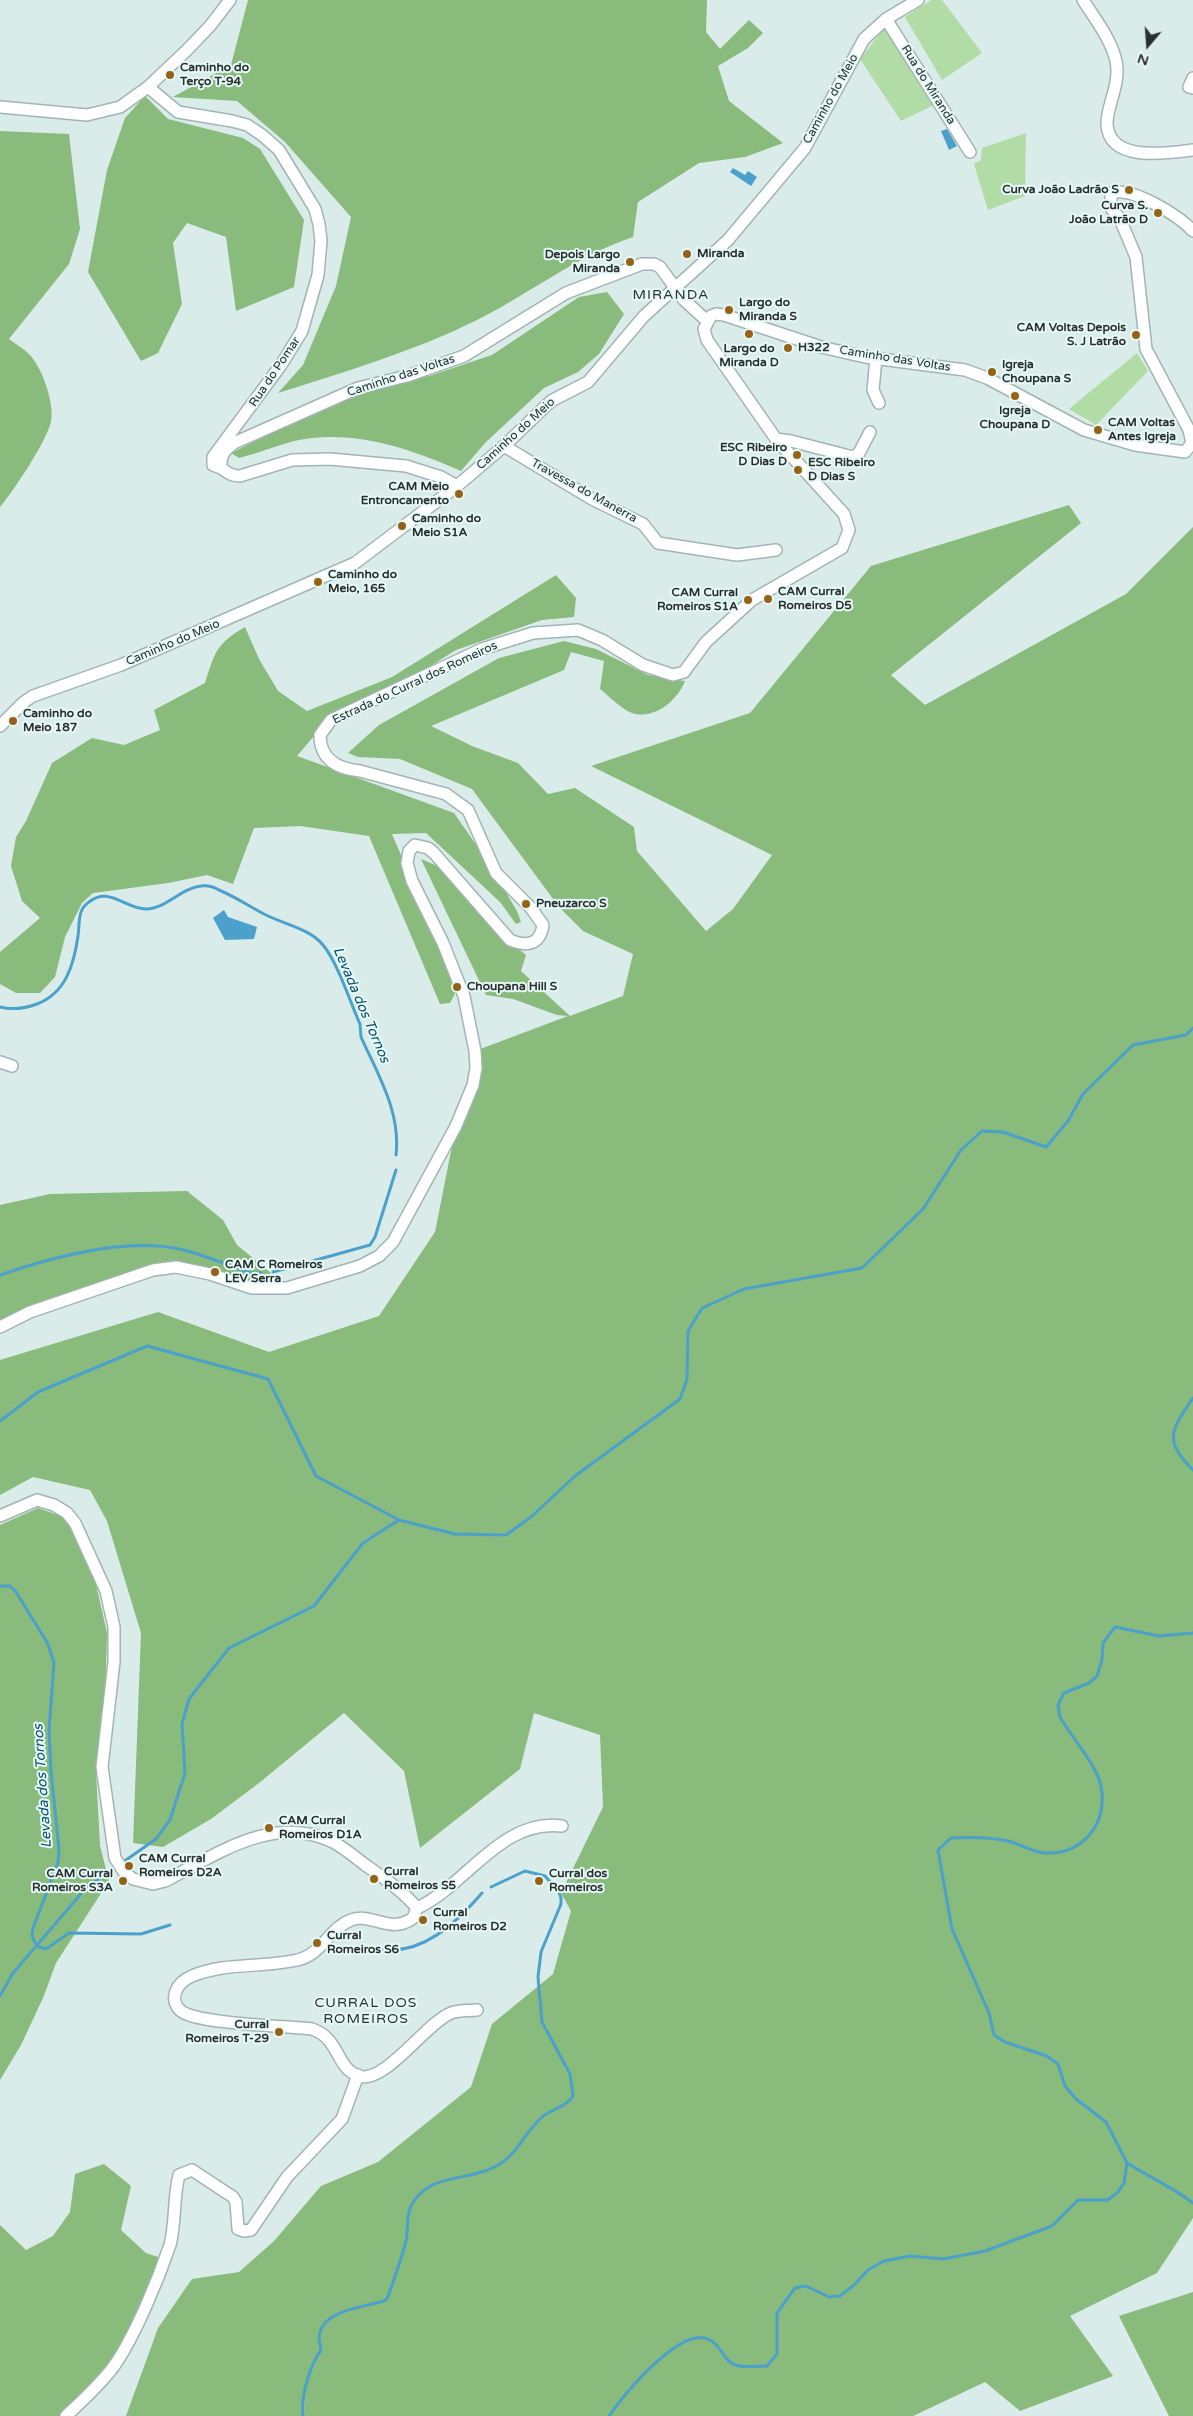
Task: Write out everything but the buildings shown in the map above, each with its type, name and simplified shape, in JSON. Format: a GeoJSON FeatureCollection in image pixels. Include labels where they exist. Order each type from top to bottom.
{"type":"FeatureCollection","features":[{"type":"Feature","properties":{"kind":"street"},"geometry":{"type":"LineString","coordinates":[[0,107],[87,115],[120,107],[148,87],[210,26],[230,0]]}},
{"type":"Feature","properties":{"kind":"street","name":"Caminho do Meio"},"geometry":{"type":"LineString","coordinates":[[0,726],[32,696],[121,665],[355,563],[457,486],[504,446],[550,401],[588,382],[644,316],[728,240],[805,148],[864,39],[886,19],[918,0]]}},
{"type":"Feature","properties":{"kind":"street"},"geometry":{"type":"LineString","coordinates":[[1083,0],[1110,44],[1116,61],[1116,81],[1107,126],[1115,143],[1132,153],[1165,153],[1193,150]]}},
{"type":"Feature","properties":{"kind":"street","name":"Rua do Miranda"},"geometry":{"type":"LineString","coordinates":[[886,19],[970,152]]}},
{"type":"Feature","properties":{"kind":"street"},"geometry":{"type":"LineString","coordinates":[[1193,78],[1189,87],[1193,88]]}},
{"type":"Feature","properties":{"kind":"street","name":"Rua do Pomar"},"geometry":{"type":"LineString","coordinates":[[148,87],[178,112],[248,125],[262,135],[279,150],[315,209],[319,224],[322,242],[318,275],[312,303],[302,330],[281,365],[213,457],[212,465],[221,468]]}},
{"type":"Feature","properties":{"kind":"street","name":"Caminho das Voltas"},"geometry":{"type":"LineString","coordinates":[[221,468],[221,455],[234,443],[358,388],[407,376],[464,356],[566,293],[648,264],[660,267],[676,289],[707,321],[716,314],[724,315],[821,347],[876,358],[966,370],[987,378],[1084,430],[1135,445],[1185,452],[1192,443],[1189,430],[1146,349],[1136,257],[1120,219],[1110,208],[1111,193],[1120,190],[1142,197],[1193,231]]}},
{"type":"Feature","properties":{"kind":"street","name":"Estrada do Curral dos Romeiros"},"geometry":{"type":"LineString","coordinates":[[0,1328],[30,1312],[153,1270],[176,1267],[210,1274],[252,1288],[288,1288],[360,1266],[379,1256],[393,1242],[456,1126],[473,1085],[476,1068],[475,1052],[464,996],[443,943],[412,881],[407,863],[409,851],[415,845],[428,848],[434,853],[510,940],[528,944],[535,942],[541,935],[543,925],[531,908],[496,873],[468,810],[459,801],[446,794],[360,771],[346,770],[331,763],[323,754],[320,735],[331,720],[482,650],[533,633],[578,630],[602,640],[643,665],[673,675],[684,672],[706,642],[752,600],[842,548],[848,530],[844,514],[776,439],[707,340],[704,329],[707,321]]}},
{"type":"Feature","properties":{"kind":"street"},"geometry":{"type":"LineString","coordinates":[[876,358],[873,390],[879,403]]}},
{"type":"Feature","properties":{"kind":"street"},"geometry":{"type":"LineString","coordinates":[[776,439],[791,440],[853,457],[859,453],[870,432]]}},
{"type":"Feature","properties":{"kind":"street","name":"Travessa do Manerra"},"geometry":{"type":"LineString","coordinates":[[504,446],[592,499],[643,524],[658,543],[737,554],[776,550]]}},
{"type":"Feature","properties":{"kind":"street"},"geometry":{"type":"LineString","coordinates":[[221,468],[232,476],[240,476],[292,460],[330,459],[372,462],[421,470],[457,486]]}},
{"type":"Feature","properties":{"kind":"street"},"geometry":{"type":"LineString","coordinates":[[0,1062],[12,1066]]}},
{"type":"Feature","properties":{"kind":"street"},"geometry":{"type":"LineString","coordinates":[[0,1516],[37,1500],[54,1505],[67,1513],[76,1523],[106,1590],[113,1619],[114,1662],[102,1767],[116,1861],[124,1872],[133,1879],[153,1884],[165,1881],[246,1839],[275,1833],[305,1834],[334,1843],[351,1854],[395,1887],[416,1908]]}},
{"type":"Feature","properties":{"kind":"street"},"geometry":{"type":"LineString","coordinates":[[477,2010],[450,2013],[380,2072],[370,2076],[358,2076],[348,2069],[331,2040],[322,2032],[297,2027],[202,2020],[181,2011],[174,2000],[178,1987],[191,1976],[223,1969],[298,1960],[314,1952],[340,1926],[360,1918],[398,1926],[413,1918],[416,1908],[438,1898],[497,1844],[542,1826],[562,1826]]}},
{"type":"Feature","properties":{"kind":"street"},"geometry":{"type":"LineString","coordinates":[[66,2416],[100,2384],[114,2366],[131,2336],[170,2245],[179,2175],[192,2170],[233,2197],[236,2202],[238,2229],[244,2231],[251,2230],[286,2177],[342,2119],[358,2076]]}},
{"type":"Feature","properties":{"kind":"green space"},"geometry":{"type":"Polygon","coordinates":[[[248,0],[707,0],[706,32],[720,49],[749,20],[763,33],[748,48],[718,66],[729,101],[783,143],[745,157],[699,163],[638,202],[633,237],[592,254],[475,321],[402,352],[278,393],[303,365],[336,286],[351,217],[285,142],[237,101],[173,97],[231,65],[248,0]]]}},
{"type":"Feature","properties":{"kind":"green space"},"geometry":{"type":"Polygon","coordinates":[[[931,0],[942,0],[982,53],[942,80],[905,17],[931,0]]]}},
{"type":"Feature","properties":{"kind":"green space"},"geometry":{"type":"Polygon","coordinates":[[[885,27],[934,105],[901,121],[860,59],[885,27]]]}},
{"type":"Feature","properties":{"kind":"green space"},"geometry":{"type":"Polygon","coordinates":[[[145,96],[168,119],[243,138],[260,149],[304,220],[294,287],[236,311],[226,237],[187,223],[173,243],[182,304],[158,353],[141,361],[88,272],[107,170],[125,118],[145,96]]]}},
{"type":"Feature","properties":{"kind":"green space"},"geometry":{"type":"Polygon","coordinates":[[[0,131],[69,134],[80,229],[69,264],[9,339],[24,349],[38,366],[49,395],[52,414],[48,430],[37,453],[0,507],[0,131]]]}},
{"type":"Feature","properties":{"kind":"green space"},"geometry":{"type":"Polygon","coordinates":[[[1026,133],[1025,196],[988,210],[974,164],[981,160],[982,148],[1026,133]]]}},
{"type":"Feature","properties":{"kind":"green space"},"geometry":{"type":"Polygon","coordinates":[[[607,292],[624,314],[599,354],[578,372],[544,388],[485,443],[461,471],[401,448],[379,442],[337,437],[294,441],[239,458],[231,453],[359,391],[429,376],[492,355],[579,297],[607,292]]]}},
{"type":"Feature","properties":{"kind":"green space"},"geometry":{"type":"Polygon","coordinates":[[[1137,353],[1148,371],[1096,425],[1069,409],[1137,353]]]}},
{"type":"Feature","properties":{"kind":"green space"},"geometry":{"type":"Polygon","coordinates":[[[1069,505],[1081,523],[891,675],[925,705],[1126,594],[1193,527],[1193,2218],[1157,2273],[1070,2316],[1113,2376],[1020,2411],[985,2382],[913,2416],[126,2416],[158,2328],[192,2279],[239,2272],[274,2241],[321,2186],[378,2162],[471,2087],[492,2024],[553,1974],[571,1911],[561,1893],[603,1807],[600,1735],[534,1713],[520,1769],[420,1848],[404,1771],[344,1713],[259,1783],[211,1819],[163,1847],[133,1843],[141,1633],[107,1521],[90,1490],[33,1477],[0,1495],[0,1360],[158,1312],[269,1352],[379,1316],[435,1232],[456,1126],[475,1051],[568,1016],[557,1015],[513,999],[486,995],[421,859],[442,868],[490,926],[526,955],[521,971],[570,1016],[623,996],[633,954],[583,931],[559,907],[472,789],[400,759],[358,757],[348,753],[379,725],[499,658],[564,641],[596,649],[648,675],[685,681],[682,688],[666,706],[652,713],[631,713],[600,689],[604,661],[571,652],[564,670],[431,726],[472,746],[518,763],[548,794],[575,788],[634,827],[637,851],[706,931],[733,909],[772,855],[591,766],[750,713],[871,566],[1069,505]]]}},
{"type":"Feature","properties":{"kind":"green space"},"geometry":{"type":"Polygon","coordinates":[[[556,575],[576,598],[574,617],[542,620],[456,650],[387,693],[320,729],[297,756],[454,813],[486,859],[517,911],[521,922],[516,924],[500,902],[426,833],[392,834],[458,988],[450,1003],[440,1004],[369,836],[300,826],[254,828],[233,884],[207,875],[168,883],[93,893],[82,903],[65,937],[55,977],[40,993],[16,993],[0,984],[0,952],[40,918],[22,901],[11,866],[16,837],[26,821],[52,763],[92,738],[124,745],[160,730],[154,710],[205,683],[214,656],[222,644],[245,627],[259,659],[278,691],[307,711],[392,677],[556,575]]]}},
{"type":"Feature","properties":{"kind":"green space"},"geometry":{"type":"Polygon","coordinates":[[[187,1191],[223,1220],[237,1245],[271,1273],[264,1289],[176,1267],[0,1327],[0,1205],[50,1194],[187,1191]]]}},
{"type":"Feature","properties":{"kind":"green space"},"geometry":{"type":"Polygon","coordinates":[[[38,1508],[67,1518],[95,1580],[107,1633],[105,1703],[96,1772],[100,1846],[109,1881],[56,1963],[43,1998],[21,2045],[0,2080],[0,1525],[38,1508]]]}},
{"type":"Feature","properties":{"kind":"green space"},"geometry":{"type":"Polygon","coordinates":[[[104,2164],[131,2186],[121,2230],[146,2253],[161,2258],[133,2325],[107,2371],[65,2416],[0,2416],[0,2225],[26,2250],[53,2236],[70,2212],[75,2174],[104,2164]]]}},
{"type":"Feature","properties":{"kind":"green space"},"geometry":{"type":"Polygon","coordinates":[[[1193,2292],[1193,2416],[1169,2416],[1119,2316],[1193,2292]]]}},
{"type":"Feature","properties":{"kind":"water"},"geometry":{"type":"Polygon","coordinates":[[[947,129],[957,146],[949,150],[941,131],[947,129]]]}},
{"type":"Feature","properties":{"kind":"water"},"geometry":{"type":"Polygon","coordinates":[[[733,168],[745,175],[748,171],[757,177],[751,186],[730,172],[733,168]]]}},
{"type":"Feature","properties":{"kind":"water"},"geometry":{"type":"Polygon","coordinates":[[[224,910],[228,917],[257,927],[254,939],[225,940],[213,918],[224,910]]]}},
{"type":"Feature","properties":{"kind":"waterway","name":"Levada dos Tornos"},"geometry":{"type":"LineString","coordinates":[[0,1007],[28,1007],[37,1004],[55,993],[62,985],[74,957],[82,909],[89,902],[104,896],[131,906],[146,909],[160,906],[187,890],[204,886],[213,887],[266,915],[296,927],[318,939],[323,945],[334,962],[360,1024],[361,1037],[387,1094],[395,1124],[397,1139],[396,1155]]}},
{"type":"Feature","properties":{"kind":"waterway"},"geometry":{"type":"LineString","coordinates":[[0,1996],[13,1973],[86,1888],[156,1839],[170,1820],[185,1773],[182,1724],[189,1699],[229,1648],[314,1606],[363,1543],[399,1520],[455,1534],[506,1535],[531,1517],[575,1476],[680,1399],[687,1379],[688,1331],[702,1308],[744,1289],[862,1268],[923,1209],[961,1150],[982,1131],[1003,1132],[1046,1147],[1068,1121],[1083,1094],[1133,1045],[1186,1035],[1193,1028]]}},
{"type":"Feature","properties":{"kind":"waterway","name":"Levada dos Tornos"},"geometry":{"type":"LineString","coordinates":[[273,1272],[370,1245],[375,1237],[396,1170]]}},
{"type":"Feature","properties":{"kind":"waterway","name":"Levada dos Tornos"},"geometry":{"type":"LineString","coordinates":[[0,1275],[67,1255],[91,1250],[139,1245],[162,1246],[184,1250],[250,1273],[261,1273]]}},
{"type":"Feature","properties":{"kind":"waterway"},"geometry":{"type":"LineString","coordinates":[[0,1421],[38,1392],[147,1346],[268,1379],[316,1476],[399,1520]]}},
{"type":"Feature","properties":{"kind":"waterway"},"geometry":{"type":"LineString","coordinates":[[1193,1398],[1175,1427],[1174,1435],[1177,1451],[1193,1470]]}},
{"type":"Feature","properties":{"kind":"waterway","name":"Levada dos Tornos"},"geometry":{"type":"LineString","coordinates":[[0,1586],[10,1586],[16,1592],[48,1644],[54,1663],[49,1730],[51,1772],[59,1849],[58,1863],[33,1928],[32,1935],[35,1943]]}},
{"type":"Feature","properties":{"kind":"waterway"},"geometry":{"type":"LineString","coordinates":[[609,2416],[654,2364],[669,2351],[684,2342],[698,2338],[710,2340],[727,2360],[733,2364],[748,2367],[767,2366],[777,2354],[777,2313],[795,2288],[806,2286],[829,2297],[840,2296],[868,2270],[884,2261],[910,2256],[943,2259],[985,2251],[1052,2226],[1078,2200],[1108,2200],[1118,2192],[1124,2183],[1127,2163],[1106,2122],[1076,2099],[1065,2086],[1058,2064],[1047,2056],[1005,2042],[994,2035],[989,2013],[952,1929],[938,1850],[951,1838],[1001,1840],[1044,1853],[1070,1849],[1081,1843],[1090,1834],[1101,1813],[1101,1786],[1095,1770],[1060,1717],[1058,1705],[1064,1693],[1089,1683],[1097,1676],[1102,1660],[1103,1643],[1115,1627],[1159,1636],[1193,1633]]}},
{"type":"Feature","properties":{"kind":"waterway","name":"Levada dos Tornos"},"geometry":{"type":"LineString","coordinates":[[303,2416],[303,2400],[307,2382],[313,2364],[321,2350],[319,2338],[321,2329],[327,2321],[344,2311],[387,2299],[407,2236],[409,2210],[420,2193],[443,2181],[491,2169],[501,2163],[516,2150],[542,2117],[567,2103],[573,2096],[570,2074],[542,2022],[538,1977],[541,1952],[561,1904],[559,1892],[545,1876],[525,1871],[491,1887]]}},
{"type":"Feature","properties":{"kind":"waterway","name":"Levada dos Tornos"},"geometry":{"type":"LineString","coordinates":[[380,1949],[395,1950],[410,1947],[437,1935],[461,1915],[482,1893]]}},
{"type":"Feature","properties":{"kind":"waterway","name":"Levada dos Tornos"},"geometry":{"type":"LineString","coordinates":[[39,1947],[46,1949],[69,1933],[141,1934],[170,1925]]}},
{"type":"Feature","properties":{"kind":"waterway"},"geometry":{"type":"LineString","coordinates":[[1127,2163],[1193,2203]]}},
{"type":"Feature","properties":{"kind":"place","name":"Caminho do Terço T-94"},"geometry":{"type":"Point","coordinates":[170,75]}},
{"type":"Feature","properties":{"kind":"place","name":"Curva João Ladrão S"},"geometry":{"type":"Point","coordinates":[1129,190]}},
{"type":"Feature","properties":{"kind":"place","name":"Curva S. João Latrão D"},"geometry":{"type":"Point","coordinates":[1158,213]}},
{"type":"Feature","properties":{"kind":"place","name":"Miranda"},"geometry":{"type":"Point","coordinates":[687,254]}},
{"type":"Feature","properties":{"kind":"place","name":"Depois Largo Miranda"},"geometry":{"type":"Point","coordinates":[630,262]}},
{"type":"Feature","properties":{"kind":"place","name":"Largo do Miranda S"},"geometry":{"type":"Point","coordinates":[729,310]}},
{"type":"Feature","properties":{"kind":"place","name":"Largo do Miranda D"},"geometry":{"type":"Point","coordinates":[749,334]}},
{"type":"Feature","properties":{"kind":"place","name":"CAM Voltas Depois S. J Latrão"},"geometry":{"type":"Point","coordinates":[1136,335]}},
{"type":"Feature","properties":{"kind":"place","name":"H322"},"geometry":{"type":"Point","coordinates":[788,348]}},
{"type":"Feature","properties":{"kind":"place","name":"Igreja Choupana S"},"geometry":{"type":"Point","coordinates":[992,372]}},
{"type":"Feature","properties":{"kind":"place","name":"Igreja Choupana D"},"geometry":{"type":"Point","coordinates":[1015,396]}},
{"type":"Feature","properties":{"kind":"place","name":"CAM Voltas Antes Igreja"},"geometry":{"type":"Point","coordinates":[1098,430]}},
{"type":"Feature","properties":{"kind":"place","name":"ESC Ribeiro D Dias D"},"geometry":{"type":"Point","coordinates":[797,455]}},
{"type":"Feature","properties":{"kind":"place","name":"ESC Ribeiro D Dias S"},"geometry":{"type":"Point","coordinates":[798,470]}},
{"type":"Feature","properties":{"kind":"place","name":"CAM Meio Entroncamento"},"geometry":{"type":"Point","coordinates":[459,494]}},
{"type":"Feature","properties":{"kind":"place","name":"Caminho do Meio S1A"},"geometry":{"type":"Point","coordinates":[402,526]}},
{"type":"Feature","properties":{"kind":"place","name":"Caminho do Meio, 165"},"geometry":{"type":"Point","coordinates":[318,582]}},
{"type":"Feature","properties":{"kind":"place","name":"CAM Curral Romeiros D5"},"geometry":{"type":"Point","coordinates":[768,599]}},
{"type":"Feature","properties":{"kind":"place","name":"CAM Curral Romeiros S1A"},"geometry":{"type":"Point","coordinates":[748,600]}},
{"type":"Feature","properties":{"kind":"place","name":"Caminho do Meio 187"},"geometry":{"type":"Point","coordinates":[13,721]}},
{"type":"Feature","properties":{"kind":"place","name":"Pneuzarco S"},"geometry":{"type":"Point","coordinates":[526,904]}},
{"type":"Feature","properties":{"kind":"place","name":"Choupana Hill S"},"geometry":{"type":"Point","coordinates":[457,987]}},
{"type":"Feature","properties":{"kind":"place","name":"CAM C Romeiros LEV Serra"},"geometry":{"type":"Point","coordinates":[215,1272]}},
{"type":"Feature","properties":{"kind":"place","name":"CAM Curral Romeiros D1A"},"geometry":{"type":"Point","coordinates":[269,1828]}},
{"type":"Feature","properties":{"kind":"place","name":"CAM Curral Romeiros D2A"},"geometry":{"type":"Point","coordinates":[129,1866]}},
{"type":"Feature","properties":{"kind":"place","name":"Curral Romeiros S5"},"geometry":{"type":"Point","coordinates":[374,1879]}},
{"type":"Feature","properties":{"kind":"place","name":"CAM Curral Romeiros S3A"},"geometry":{"type":"Point","coordinates":[123,1881]}},
{"type":"Feature","properties":{"kind":"place","name":"Curral dos Romeiros"},"geometry":{"type":"Point","coordinates":[539,1881]}},
{"type":"Feature","properties":{"kind":"place","name":"Curral Romeiros D2"},"geometry":{"type":"Point","coordinates":[423,1920]}},
{"type":"Feature","properties":{"kind":"place","name":"Curral Romeiros S6"},"geometry":{"type":"Point","coordinates":[317,1943]}},
{"type":"Feature","properties":{"kind":"place","name":"Curral Romeiros T-29"},"geometry":{"type":"Point","coordinates":[279,2032]}},
{"type":"Feature","properties":{"kind":"district","name":"MIRANDA"},"geometry":{"type":"Point","coordinates":[671,295]}},
{"type":"Feature","properties":{"kind":"district","name":"CURRAL DOS ROMEIROS"},"geometry":{"type":"Point","coordinates":[366,2012]}}]}
